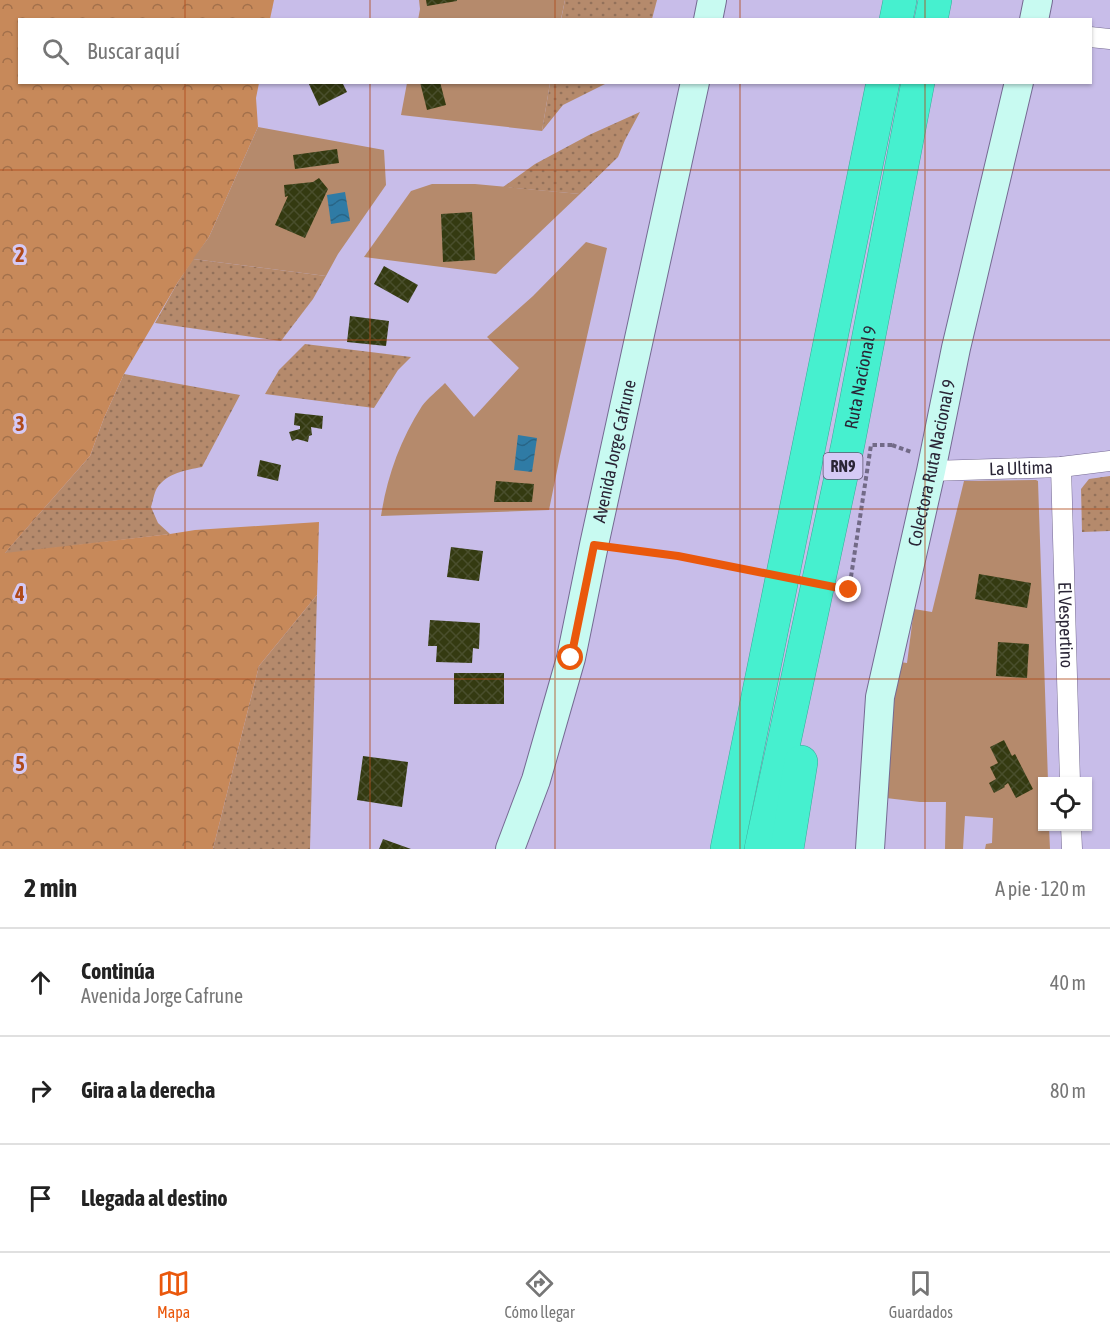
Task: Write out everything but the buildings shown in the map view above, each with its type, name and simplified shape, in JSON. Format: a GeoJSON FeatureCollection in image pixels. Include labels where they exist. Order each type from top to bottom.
{"type":"FeatureCollection","features":[{"type":"Feature","properties":{"kind":"highway"},"geometry":{"type":"LineString","coordinates":[[896,18],[900,0]]}},
{"type":"Feature","properties":{"kind":"highway"},"geometry":{"type":"LineString","coordinates":[[931,18],[935,0]]}},
{"type":"Feature","properties":{"kind":"highway","name":"Ruta Nacional 9"},"geometry":{"type":"LineString","coordinates":[[727,849],[883,84]]}},
{"type":"Feature","properties":{"kind":"highway","name":"Ruta Nacional 9"},"geometry":{"type":"LineString","coordinates":[[761,849],[848,444],[918,84]]}},
{"type":"Feature","properties":{"kind":"highway"},"geometry":{"type":"LineString","coordinates":[[787,849],[817,672],[824,560]]}},
{"type":"Feature","properties":{"kind":"highway"},"geometry":{"type":"LineString","coordinates":[[711,849],[765,657]]}},
{"type":"Feature","properties":{"kind":"street"},"geometry":{"type":"LineString","coordinates":[[708,18],[712,0]]}},
{"type":"Feature","properties":{"kind":"street"},"geometry":{"type":"LineString","coordinates":[[1034,18],[1038,0]]}},
{"type":"Feature","properties":{"kind":"street"},"geometry":{"type":"LineString","coordinates":[[1092,37],[1110,39]]}},
{"type":"Feature","properties":{"kind":"street","name":"Avenida Jorge Cafrune"},"geometry":{"type":"LineString","coordinates":[[510,849],[536,780],[571,658],[695,84]]}},
{"type":"Feature","properties":{"kind":"street","name":"Colectora Ruta Nacional 9"},"geometry":{"type":"LineString","coordinates":[[870,849],[880,697],[959,337],[1019,84]]}},
{"type":"Feature","properties":{"kind":"street","name":"La Ultima"},"geometry":{"type":"LineString","coordinates":[[931,471],[1061,466],[1110,461]]}},
{"type":"Feature","properties":{"kind":"street","name":"El Vespertino"},"geometry":{"type":"LineString","coordinates":[[1061,466],[1070,777]]}},
{"type":"Feature","properties":{"kind":"street"},"geometry":{"type":"LineString","coordinates":[[1071,831],[1072,849]]}},
{"type":"Feature","properties":{"kind":"path"},"geometry":{"type":"LineString","coordinates":[[594,545],[678,556],[849,590],[871,445],[892,445]]}},
{"type":"Feature","properties":{"kind":"shaded area"},"geometry":{"type":"Polygon","coordinates":[[[419,0],[565,0],[561,18],[418,18],[419,0]]]}},
{"type":"Feature","properties":{"kind":"shaded area"},"geometry":{"type":"Polygon","coordinates":[[[565,0],[657,0],[652,18],[561,18],[565,0]]]}},
{"type":"Feature","properties":{"kind":"shaded area"},"geometry":{"type":"Polygon","coordinates":[[[407,84],[550,84],[542,131],[401,115],[407,84]]]}},
{"type":"Feature","properties":{"kind":"shaded area"},"geometry":{"type":"Polygon","coordinates":[[[550,84],[605,84],[563,105],[542,131],[550,84]]]}},
{"type":"Feature","properties":{"kind":"shaded area"},"geometry":{"type":"Polygon","coordinates":[[[640,112],[618,157],[580,194],[503,187],[535,164],[589,135],[640,112]]]}},
{"type":"Feature","properties":{"kind":"shaded area"},"geometry":{"type":"Polygon","coordinates":[[[258,127],[384,150],[386,185],[338,254],[326,276],[193,259],[209,237],[258,127]]]}},
{"type":"Feature","properties":{"kind":"shaded area"},"geometry":{"type":"Polygon","coordinates":[[[432,184],[475,184],[580,194],[496,274],[364,257],[411,191],[432,184]]]}},
{"type":"Feature","properties":{"kind":"shaded area"},"geometry":{"type":"Polygon","coordinates":[[[586,242],[607,248],[549,510],[381,516],[396,459],[407,432],[422,406],[445,383],[474,417],[519,368],[487,337],[533,296],[586,242]]]}},
{"type":"Feature","properties":{"kind":"shaded area"},"geometry":{"type":"Polygon","coordinates":[[[193,259],[326,276],[313,299],[281,341],[155,323],[193,259]]]}},
{"type":"Feature","properties":{"kind":"shaded area"},"geometry":{"type":"Polygon","coordinates":[[[305,344],[411,357],[398,370],[374,408],[265,394],[279,370],[305,344]]]}},
{"type":"Feature","properties":{"kind":"shaded area"},"geometry":{"type":"Polygon","coordinates":[[[124,374],[240,395],[202,467],[171,476],[156,490],[151,507],[158,523],[170,534],[4,554],[90,456],[124,374]]]}},
{"type":"Feature","properties":{"kind":"shaded area"},"geometry":{"type":"Polygon","coordinates":[[[1110,476],[1110,531],[1082,532],[1081,489],[1089,479],[1110,476]]]}},
{"type":"Feature","properties":{"kind":"shaded area"},"geometry":{"type":"Polygon","coordinates":[[[964,481],[1038,481],[1048,777],[1038,777],[1038,831],[1049,831],[1050,849],[985,849],[986,844],[992,843],[993,818],[965,816],[963,849],[945,849],[946,802],[886,798],[893,661],[907,663],[914,609],[932,612],[964,481]]]}},
{"type":"Feature","properties":{"kind":"shaded area"},"geometry":{"type":"Polygon","coordinates":[[[317,595],[310,849],[213,849],[259,666],[317,595]]]}},
{"type":"Feature","properties":{"kind":"green space"},"geometry":{"type":"Polygon","coordinates":[[[0,0],[274,0],[270,18],[18,18],[18,84],[259,84],[256,98],[258,127],[209,237],[178,282],[124,374],[90,456],[5,553],[195,530],[319,522],[317,595],[259,666],[213,849],[0,849],[0,0]]]}},
{"type":"Feature","properties":{"kind":"water"},"geometry":{"type":"Polygon","coordinates":[[[345,192],[350,221],[331,224],[327,195],[345,192]]]}},
{"type":"Feature","properties":{"kind":"water"},"geometry":{"type":"Polygon","coordinates":[[[518,435],[537,438],[532,472],[514,470],[518,435]]]}},
{"type":"Feature","properties":{"kind":"route"},"geometry":{"type":"LineString","coordinates":[[571,658],[594,545],[678,556],[849,590]]}}]}
